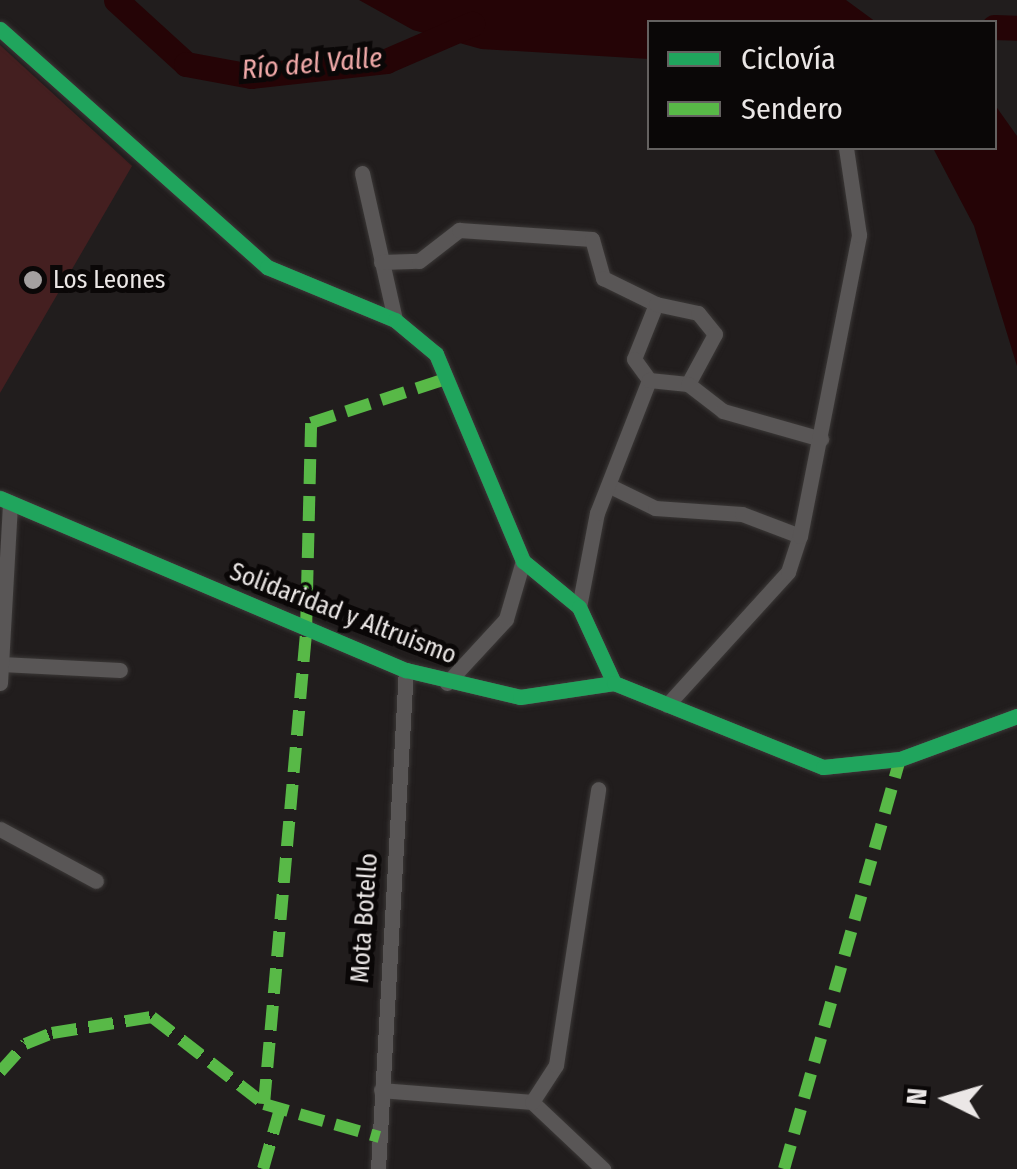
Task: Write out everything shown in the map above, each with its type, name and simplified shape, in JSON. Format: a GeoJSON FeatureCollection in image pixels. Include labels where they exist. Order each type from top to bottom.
{"type":"FeatureCollection","features":[{"type":"Feature","properties":{"kind":"street"},"geometry":{"type":"LineString","coordinates":[[0,29],[267,267],[396,320],[452,377],[523,561],[579,607],[614,683],[844,771],[1017,716]]}},
{"type":"Feature","properties":{"kind":"street"},"geometry":{"type":"LineString","coordinates":[[667,705],[788,572],[800,536],[858,235],[846,150]]}},
{"type":"Feature","properties":{"kind":"street"},"geometry":{"type":"LineString","coordinates":[[362,173],[396,320]]}},
{"type":"Feature","properties":{"kind":"street"},"geometry":{"type":"LineString","coordinates":[[381,262],[419,262],[459,230],[576,234],[592,239],[602,278],[656,304],[698,313],[715,334],[688,384]]}},
{"type":"Feature","properties":{"kind":"street"},"geometry":{"type":"LineString","coordinates":[[656,304],[634,359],[649,380],[688,384],[723,411],[821,440]]}},
{"type":"Feature","properties":{"kind":"street"},"geometry":{"type":"LineString","coordinates":[[579,607],[597,513],[612,487],[628,418],[649,380]]}},
{"type":"Feature","properties":{"kind":"street"},"geometry":{"type":"LineString","coordinates":[[612,487],[655,508],[742,514],[800,536]]}},
{"type":"Feature","properties":{"kind":"street"},"geometry":{"type":"LineString","coordinates":[[0,683],[5,500]]}},
{"type":"Feature","properties":{"kind":"street","name":"Solidaridad y Altruismo"},"geometry":{"type":"LineString","coordinates":[[5,500],[406,670],[446,683],[520,697],[614,683]]}},
{"type":"Feature","properties":{"kind":"street"},"geometry":{"type":"LineString","coordinates":[[446,683],[506,619],[523,561]]}},
{"type":"Feature","properties":{"kind":"street"},"geometry":{"type":"LineString","coordinates":[[1,664],[120,670]]}},
{"type":"Feature","properties":{"kind":"street","name":"Mota Botello"},"geometry":{"type":"LineString","coordinates":[[378,1169],[406,670]]}},
{"type":"Feature","properties":{"kind":"street"},"geometry":{"type":"LineString","coordinates":[[532,1102],[556,1065],[598,789]]}},
{"type":"Feature","properties":{"kind":"street"},"geometry":{"type":"LineString","coordinates":[[0,829],[96,881]]}},
{"type":"Feature","properties":{"kind":"street"},"geometry":{"type":"LineString","coordinates":[[381,1090],[532,1102],[603,1169]]}},
{"type":"Feature","properties":{"kind":"shaded area"},"geometry":{"type":"Polygon","coordinates":[[[359,0],[846,0],[873,20],[647,20],[647,59],[481,49],[413,30],[359,0]]]}},
{"type":"Feature","properties":{"kind":"shaded area","name":"Los Leones"},"geometry":{"type":"Polygon","coordinates":[[[0,45],[132,166],[0,393],[0,45]]]}},
{"type":"Feature","properties":{"kind":"shaded area"},"geometry":{"type":"Polygon","coordinates":[[[997,108],[1017,136],[1017,366],[974,226],[934,150],[997,150],[997,108]]]}},
{"type":"Feature","properties":{"kind":"waterway","name":"Río del Valle"},"geometry":{"type":"LineString","coordinates":[[116,0],[186,64],[251,76],[386,61],[472,24]]}},
{"type":"Feature","properties":{"kind":"waterway","name":"Río del Valle"},"geometry":{"type":"LineString","coordinates":[[997,27],[1017,28]]}},
{"type":"Feature","properties":{"kind":"marked path"},"geometry":{"type":"LineString","coordinates":[[264,1104],[306,632],[311,423],[452,377]]}},
{"type":"Feature","properties":{"kind":"marked path"},"geometry":{"type":"LineString","coordinates":[[784,1169],[900,759]]}},
{"type":"Feature","properties":{"kind":"marked path"},"geometry":{"type":"LineString","coordinates":[[0,1072],[25,1044],[52,1033],[152,1017],[264,1104],[379,1137]]}},
{"type":"Feature","properties":{"kind":"marked path"},"geometry":{"type":"LineString","coordinates":[[263,1169],[280,1109]]}},
{"type":"Feature","properties":{"kind":"cycle path"},"geometry":{"type":"LineString","coordinates":[[0,29],[267,267],[395,320],[436,354],[523,561],[579,607],[614,683]]}},
{"type":"Feature","properties":{"kind":"cycle path"},"geometry":{"type":"LineString","coordinates":[[0,498],[406,670],[520,697],[614,683],[823,767],[900,759],[1017,716]]}},
{"type":"Feature","properties":{"kind":"place","name":"Los Leones"},"geometry":{"type":"Point","coordinates":[33,280]}}]}
